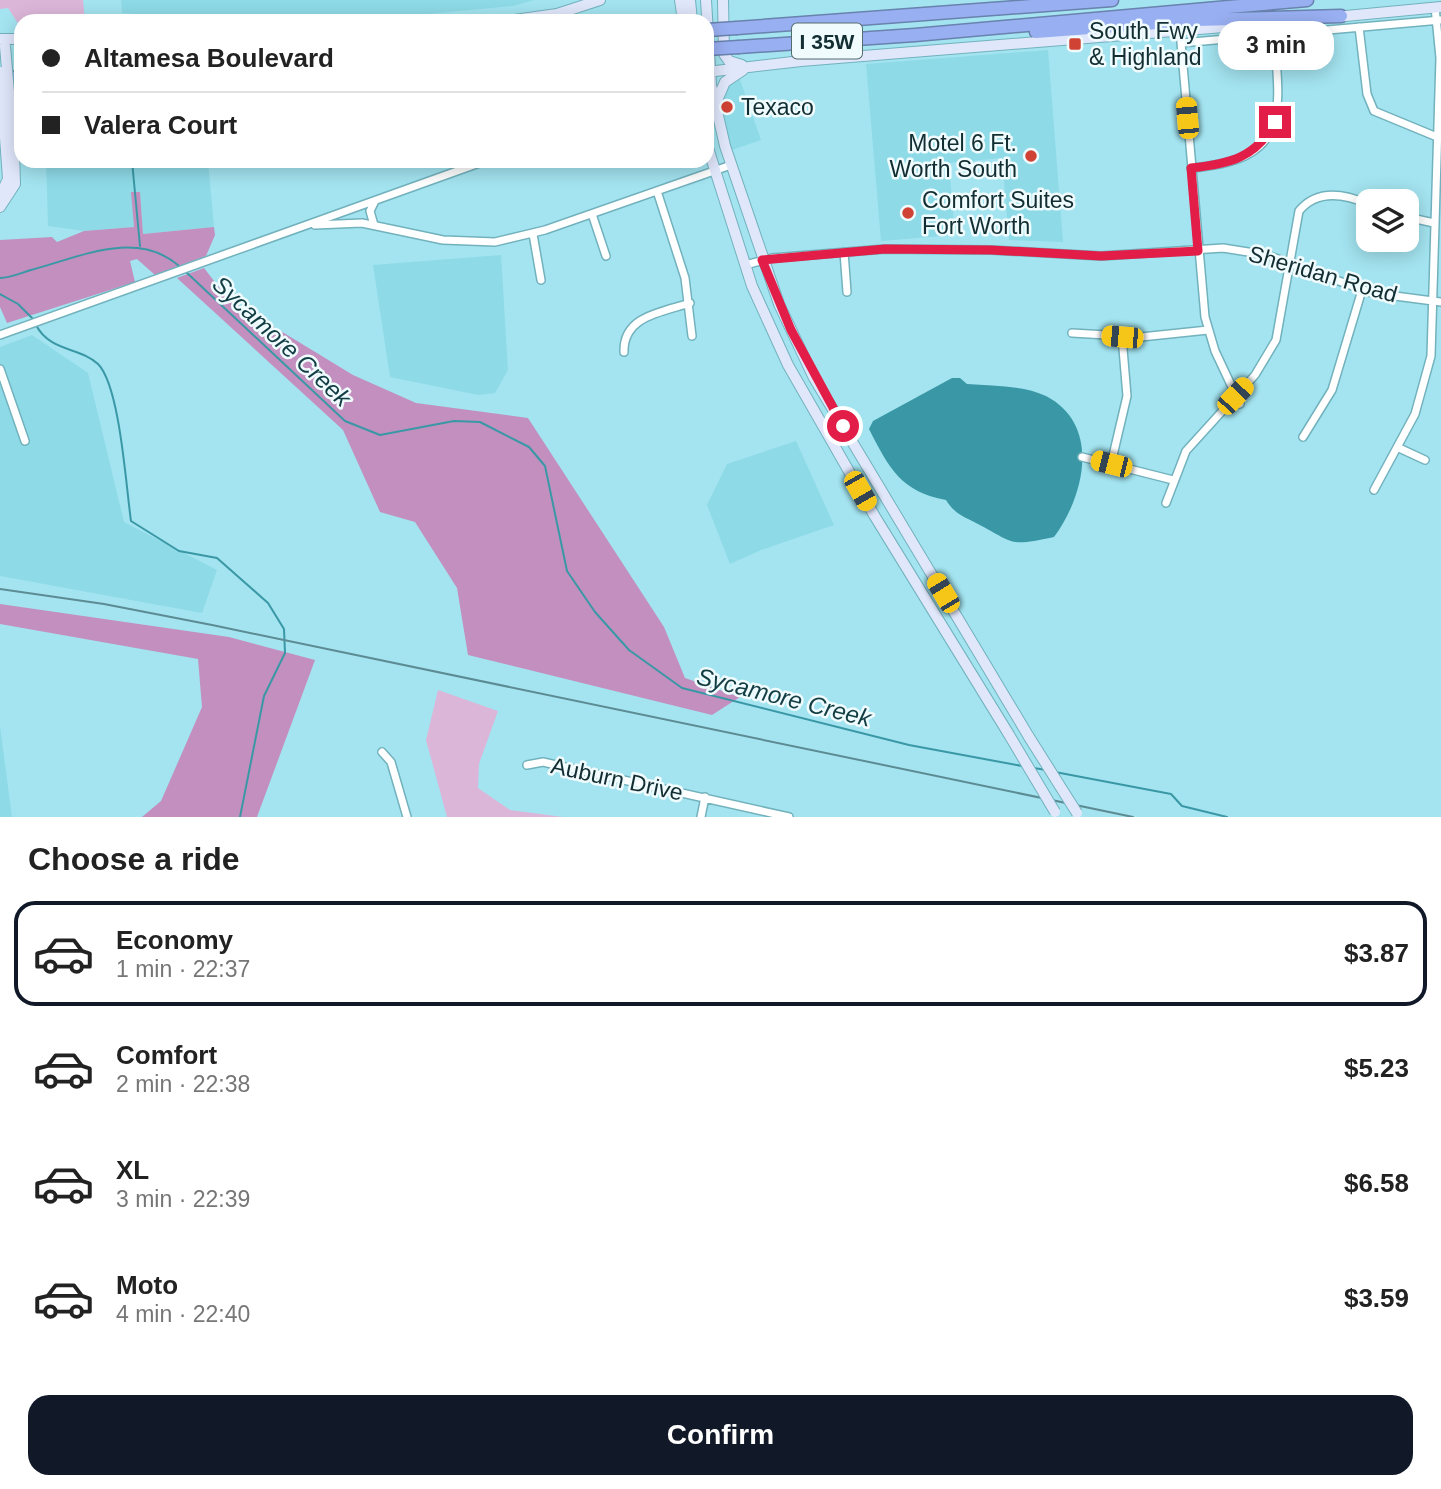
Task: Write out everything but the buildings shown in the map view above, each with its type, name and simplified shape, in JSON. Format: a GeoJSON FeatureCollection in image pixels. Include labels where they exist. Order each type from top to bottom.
{"type":"FeatureCollection","features":[{"type":"Feature","properties":{"kind":"highway"},"geometry":{"type":"LineString","coordinates":[[1024,8],[1076,0]]}},
{"type":"Feature","properties":{"kind":"highway","name":"I 35W"},"geometry":{"type":"LineString","coordinates":[[714,30],[1112,0]]}},
{"type":"Feature","properties":{"kind":"highway","name":"I 35W"},"geometry":{"type":"LineString","coordinates":[[714,49],[915,35],[1307,0]]}},
{"type":"Feature","properties":{"kind":"highway"},"geometry":{"type":"LineString","coordinates":[[915,35],[926,40],[1197,20],[1341,16]]}},
{"type":"Feature","properties":{"kind":"main road"},"geometry":{"type":"LineString","coordinates":[[557,14],[600,0]]}},
{"type":"Feature","properties":{"kind":"main road"},"geometry":{"type":"LineString","coordinates":[[723,0],[724,54],[735,64],[750,66]]}},
{"type":"Feature","properties":{"kind":"main road"},"geometry":{"type":"LineString","coordinates":[[714,70],[1438,7]]}},
{"type":"Feature","properties":{"kind":"main road"},"geometry":{"type":"LineString","coordinates":[[0,196],[8,179],[10,151],[3,41]]}},
{"type":"Feature","properties":{"kind":"main road"},"geometry":{"type":"LineString","coordinates":[[715,107],[725,82],[750,66]]}},
{"type":"Feature","properties":{"kind":"main road"},"geometry":{"type":"LineString","coordinates":[[0,70],[15,184],[0,207]]}},
{"type":"Feature","properties":{"kind":"main road"},"geometry":{"type":"LineString","coordinates":[[714,102],[762,260],[814,378],[1078,815]]}},
{"type":"Feature","properties":{"kind":"main road"},"geometry":{"type":"LineString","coordinates":[[713,168],[763,311],[804,394],[1057,815]]}},
{"type":"Feature","properties":{"kind":"street"},"geometry":{"type":"LineString","coordinates":[[1374,490],[1399,449],[1427,379],[1437,301],[1434,223],[1440,58],[1438,7]]}},
{"type":"Feature","properties":{"kind":"street"},"geometry":{"type":"LineString","coordinates":[[1181,43],[1439,20]]}},
{"type":"Feature","properties":{"kind":"street"},"geometry":{"type":"LineString","coordinates":[[1359,27],[1367,94],[1374,110],[1437,137]]}},
{"type":"Feature","properties":{"kind":"street"},"geometry":{"type":"LineString","coordinates":[[1180,31],[1198,251],[1208,330],[1240,404]]}},
{"type":"Feature","properties":{"kind":"street"},"geometry":{"type":"LineString","coordinates":[[1191,168],[1235,162],[1255,149],[1269,134],[1279,103],[1274,35]]}},
{"type":"Feature","properties":{"kind":"street"},"geometry":{"type":"LineString","coordinates":[[304,226],[341,223],[374,225],[456,242],[495,242],[533,234],[731,165]]}},
{"type":"Feature","properties":{"kind":"street"},"geometry":{"type":"LineString","coordinates":[[0,335],[466,168]]}},
{"type":"Feature","properties":{"kind":"street"},"geometry":{"type":"LineString","coordinates":[[657,191],[690,303],[692,336]]}},
{"type":"Feature","properties":{"kind":"street"},"geometry":{"type":"LineString","coordinates":[[1166,503],[1173,480],[1191,444],[1255,375],[1276,340],[1283,317],[1299,211],[1310,200],[1339,195],[1356,200]]}},
{"type":"Feature","properties":{"kind":"street"},"geometry":{"type":"LineString","coordinates":[[374,225],[370,211],[375,201]]}},
{"type":"Feature","properties":{"kind":"street"},"geometry":{"type":"LineString","coordinates":[[592,214],[606,256]]}},
{"type":"Feature","properties":{"kind":"street"},"geometry":{"type":"LineString","coordinates":[[1419,220],[1434,223]]}},
{"type":"Feature","properties":{"kind":"street"},"geometry":{"type":"LineString","coordinates":[[533,234],[541,280]]}},
{"type":"Feature","properties":{"kind":"street","name":"Sheridan Road"},"geometry":{"type":"LineString","coordinates":[[745,265],[762,260],[844,252],[991,250],[1101,256],[1244,250],[1290,263],[1362,290],[1437,301]]}},
{"type":"Feature","properties":{"kind":"street"},"geometry":{"type":"LineString","coordinates":[[844,252],[848,292]]}},
{"type":"Feature","properties":{"kind":"street"},"geometry":{"type":"LineString","coordinates":[[1303,437],[1332,390],[1362,290]]}},
{"type":"Feature","properties":{"kind":"street"},"geometry":{"type":"LineString","coordinates":[[624,352],[625,336],[633,324],[690,303]]}},
{"type":"Feature","properties":{"kind":"street"},"geometry":{"type":"LineString","coordinates":[[1072,333],[1122,337],[1208,330]]}},
{"type":"Feature","properties":{"kind":"street"},"geometry":{"type":"LineString","coordinates":[[1111,464],[1127,396],[1122,337]]}},
{"type":"Feature","properties":{"kind":"street"},"geometry":{"type":"LineString","coordinates":[[0,369],[26,441]]}},
{"type":"Feature","properties":{"kind":"street"},"geometry":{"type":"LineString","coordinates":[[1399,449],[1425,460]]}},
{"type":"Feature","properties":{"kind":"street"},"geometry":{"type":"LineString","coordinates":[[1082,457],[1173,480]]}},
{"type":"Feature","properties":{"kind":"street"},"geometry":{"type":"LineString","coordinates":[[382,752],[391,762],[407,817]]}},
{"type":"Feature","properties":{"kind":"street","name":"Auburn Drive"},"geometry":{"type":"LineString","coordinates":[[527,765],[543,762],[789,817]]}},
{"type":"Feature","properties":{"kind":"street"},"geometry":{"type":"LineString","coordinates":[[701,817],[705,797]]}},
{"type":"Feature","properties":{"kind":"shaded area"},"geometry":{"type":"Polygon","coordinates":[[[0,0],[83,0],[84,14],[14,14],[14,17],[8,8],[0,9],[0,0]]]}},
{"type":"Feature","properties":{"kind":"shaded area"},"geometry":{"type":"Polygon","coordinates":[[[121,0],[534,0],[513,6],[427,14],[122,13],[121,0]]]}},
{"type":"Feature","properties":{"kind":"shaded area"},"geometry":{"type":"Polygon","coordinates":[[[1048,50],[1063,242],[1009,240],[1002,158],[949,163],[955,235],[881,241],[866,64],[1048,50]]]}},
{"type":"Feature","properties":{"kind":"shaded area"},"geometry":{"type":"Polygon","coordinates":[[[739,77],[761,140],[732,150],[719,108],[720,96],[731,80],[739,77]]]}},
{"type":"Feature","properties":{"kind":"shaded area"},"geometry":{"type":"Polygon","coordinates":[[[46,168],[209,168],[214,227],[143,234],[140,193],[132,192],[134,227],[84,231],[48,226],[46,168]]]}},
{"type":"Feature","properties":{"kind":"shaded area"},"geometry":{"type":"Polygon","coordinates":[[[131,192],[140,192],[143,234],[214,227],[215,235],[206,256],[155,275],[137,259],[130,261],[135,282],[7,323],[0,307],[0,240],[52,237],[57,242],[84,231],[134,227],[131,192]]]}},
{"type":"Feature","properties":{"kind":"shaded area"},"geometry":{"type":"Polygon","coordinates":[[[501,255],[508,370],[495,393],[478,395],[390,377],[373,265],[501,255]]]}},
{"type":"Feature","properties":{"kind":"shaded area"},"geometry":{"type":"Polygon","coordinates":[[[204,268],[228,299],[353,375],[416,403],[528,418],[664,627],[685,678],[740,697],[712,715],[468,655],[457,588],[415,522],[380,512],[343,430],[177,278],[204,268]]]}},
{"type":"Feature","properties":{"kind":"shaded area"},"geometry":{"type":"Polygon","coordinates":[[[32,335],[88,373],[124,522],[217,570],[202,613],[0,576],[0,347],[32,335]]]}},
{"type":"Feature","properties":{"kind":"shaded area"},"geometry":{"type":"Polygon","coordinates":[[[952,378],[960,378],[967,384],[1037,392],[1064,409],[1075,425],[1081,443],[1079,482],[1065,521],[1054,537],[1027,542],[1005,539],[959,514],[946,500],[918,491],[898,476],[890,466],[869,429],[873,421],[952,378]]]}},
{"type":"Feature","properties":{"kind":"shaded area"},"geometry":{"type":"Polygon","coordinates":[[[796,441],[834,525],[761,550],[730,564],[707,505],[727,464],[796,441]]]}},
{"type":"Feature","properties":{"kind":"shaded area"},"geometry":{"type":"Polygon","coordinates":[[[0,604],[229,637],[315,660],[257,817],[142,817],[161,801],[202,707],[198,659],[0,624],[0,604]]]}},
{"type":"Feature","properties":{"kind":"shaded area"},"geometry":{"type":"Polygon","coordinates":[[[438,690],[498,711],[479,764],[478,788],[510,810],[563,817],[447,817],[426,740],[438,690]]]}},
{"type":"Feature","properties":{"kind":"shaded area"},"geometry":{"type":"Polygon","coordinates":[[[0,726],[12,817],[0,817],[0,726]]]}},
{"type":"Feature","properties":{"kind":"waterway"},"geometry":{"type":"LineString","coordinates":[[133,168],[140,246]]}},
{"type":"Feature","properties":{"kind":"waterway","name":"Sycamore Creek"},"geometry":{"type":"LineString","coordinates":[[0,278],[108,249],[145,249],[163,255],[179,266]]}},
{"type":"Feature","properties":{"kind":"waterway","name":"Sycamore Creek"},"geometry":{"type":"LineString","coordinates":[[186,272],[345,421],[380,435],[454,421],[480,422],[529,447],[545,466],[567,571],[595,612],[629,650],[682,688],[909,745],[1022,766]]}},
{"type":"Feature","properties":{"kind":"waterway"},"geometry":{"type":"LineString","coordinates":[[0,294],[18,304],[34,320]]}},
{"type":"Feature","properties":{"kind":"waterway"},"geometry":{"type":"LineString","coordinates":[[36,325],[49,340],[98,364],[106,376],[117,414],[131,521],[179,551],[217,558],[268,603],[284,629],[285,653],[264,696],[240,817]]}},
{"type":"Feature","properties":{"kind":"waterway","name":"Sycamore Creek"},"geometry":{"type":"LineString","coordinates":[[1034,768],[1046,770]]}},
{"type":"Feature","properties":{"kind":"waterway","name":"Sycamore Creek"},"geometry":{"type":"LineString","coordinates":[[1055,772],[1171,794],[1182,806],[1227,817]]}},
{"type":"Feature","properties":{"kind":"railway"},"geometry":{"type":"LineString","coordinates":[[0,589],[104,604],[212,625],[1133,817]]}},
{"type":"Feature","properties":{"kind":"place","name":"South Fwy & Highland"},"geometry":{"type":"Point","coordinates":[1075,44]}},
{"type":"Feature","properties":{"kind":"place","name":"Texaco"},"geometry":{"type":"Point","coordinates":[727,107]}},
{"type":"Feature","properties":{"kind":"place","name":"Motel 6 Ft. Worth South"},"geometry":{"type":"Point","coordinates":[1031,156]}},
{"type":"Feature","properties":{"kind":"place","name":"Comfort Suites Fort Worth"},"geometry":{"type":"Point","coordinates":[908,213]}},
{"type":"Feature","properties":{"kind":"route"},"geometry":{"type":"LineString","coordinates":[[843,426],[814,378],[779,304],[762,260],[885,249],[991,250],[1101,256],[1198,251],[1191,168],[1235,162],[1261,143],[1275,122]]}}]}
